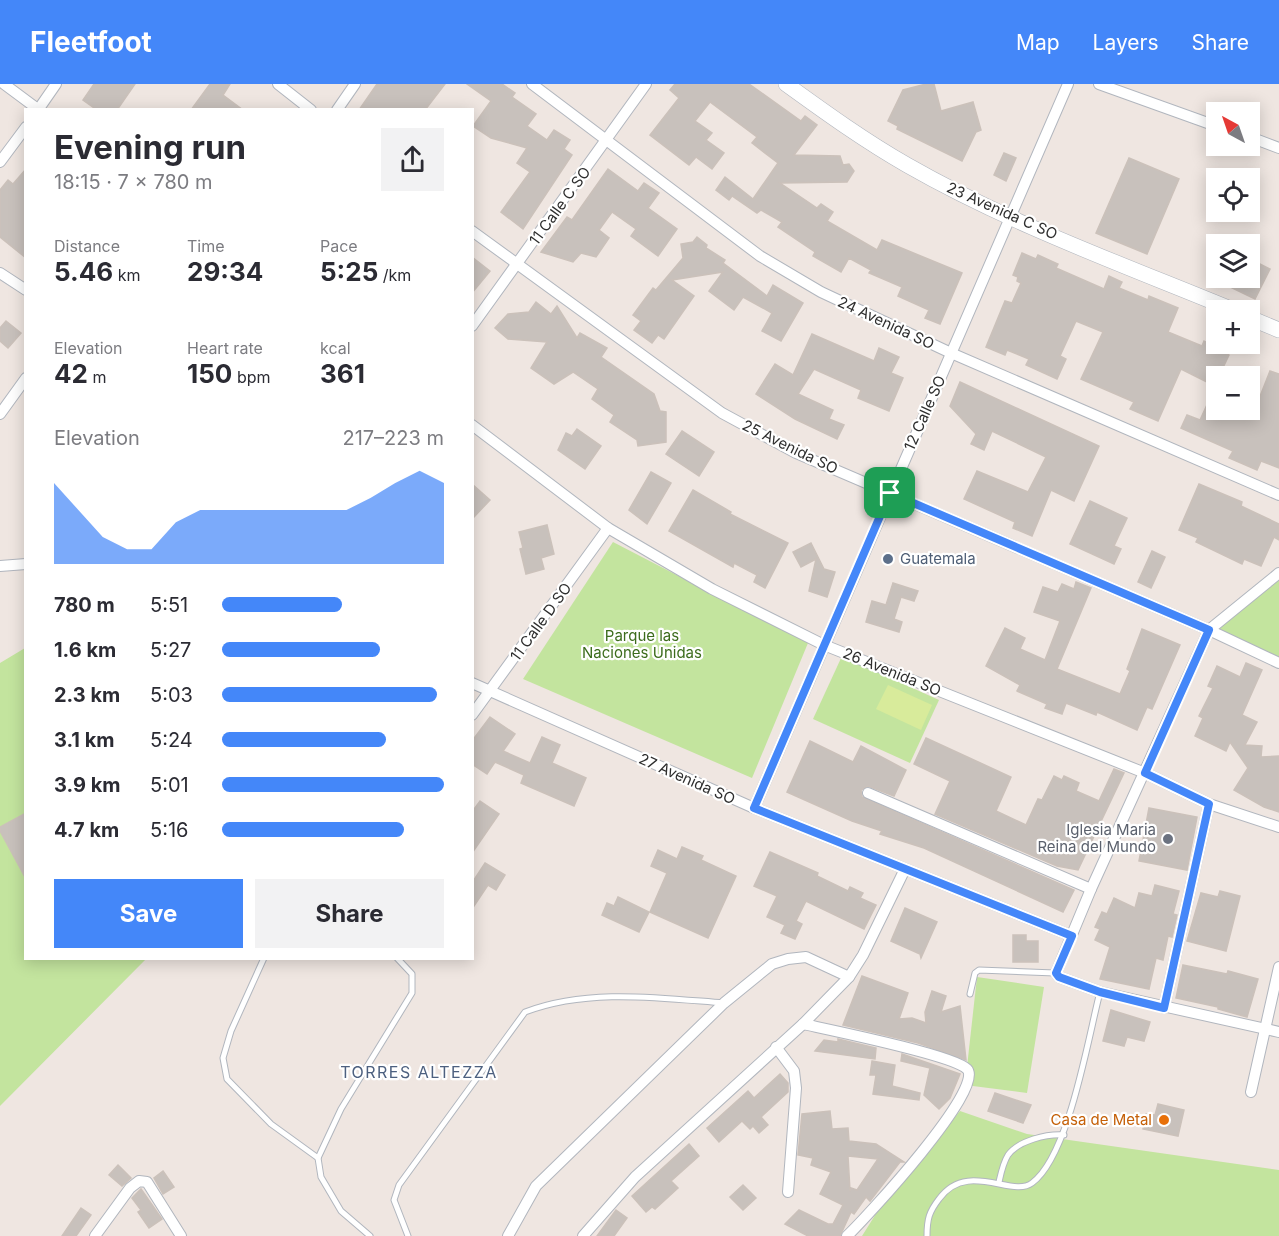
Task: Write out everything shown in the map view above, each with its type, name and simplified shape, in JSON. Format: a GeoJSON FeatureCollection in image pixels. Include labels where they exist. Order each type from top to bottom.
{"type":"FeatureCollection","features":[{"type":"Feature","properties":{"kind":"street"},"geometry":{"type":"LineString","coordinates":[[4,84],[37,108]]}},
{"type":"Feature","properties":{"kind":"street"},"geometry":{"type":"LineString","coordinates":[[39,108],[56,84]]}},
{"type":"Feature","properties":{"kind":"street"},"geometry":{"type":"LineString","coordinates":[[278,84],[308,108]]}},
{"type":"Feature","properties":{"kind":"street"},"geometry":{"type":"LineString","coordinates":[[338,108],[355,84]]}},
{"type":"Feature","properties":{"kind":"street","name":"24 Avenida SO"},"geometry":{"type":"LineString","coordinates":[[532,84],[760,256],[821,292],[951,353],[1279,495]]}},
{"type":"Feature","properties":{"kind":"street","name":"11 Calle C SO"},"geometry":{"type":"LineString","coordinates":[[474,323],[646,84]]}},
{"type":"Feature","properties":{"kind":"street","name":"23 Avenida C SO"},"geometry":{"type":"LineString","coordinates":[[786,84],[888,154],[943,185],[1009,216],[1209,300]]}},
{"type":"Feature","properties":{"kind":"street","name":"12 Calle SO"},"geometry":{"type":"LineString","coordinates":[[754,808],[1068,84]]}},
{"type":"Feature","properties":{"kind":"street"},"geometry":{"type":"LineString","coordinates":[[1099,84],[1206,122]]}},
{"type":"Feature","properties":{"kind":"street"},"geometry":{"type":"LineString","coordinates":[[0,162],[24,130]]}},
{"type":"Feature","properties":{"kind":"street"},"geometry":{"type":"LineString","coordinates":[[1260,141],[1279,148]]}},
{"type":"Feature","properties":{"kind":"street","name":"25 Avenida SO"},"geometry":{"type":"LineString","coordinates":[[474,232],[722,413],[796,453],[1209,630],[1279,663]]}},
{"type":"Feature","properties":{"kind":"street"},"geometry":{"type":"LineString","coordinates":[[0,273],[24,289]]}},
{"type":"Feature","properties":{"kind":"street"},"geometry":{"type":"LineString","coordinates":[[1260,322],[1279,330]]}},
{"type":"Feature","properties":{"kind":"street"},"geometry":{"type":"LineString","coordinates":[[0,414],[24,381]]}},
{"type":"Feature","properties":{"kind":"street","name":"26 Avenida SO"},"geometry":{"type":"LineString","coordinates":[[474,427],[608,528],[712,589],[824,645],[1145,773],[1209,804],[1279,827]]}},
{"type":"Feature","properties":{"kind":"street","name":"11 Calle D SO"},"geometry":{"type":"LineString","coordinates":[[474,713],[608,528]]}},
{"type":"Feature","properties":{"kind":"street"},"geometry":{"type":"LineString","coordinates":[[0,566],[24,564]]}},
{"type":"Feature","properties":{"kind":"street"},"geometry":{"type":"LineString","coordinates":[[1279,573],[1209,630],[1091,888],[1058,975],[1100,992],[1279,1032]]}},
{"type":"Feature","properties":{"kind":"street","name":"27 Avenida SO"},"geometry":{"type":"LineString","coordinates":[[474,685],[754,808],[1072,936]]}},
{"type":"Feature","properties":{"kind":"street"},"geometry":{"type":"LineString","coordinates":[[868,792],[1091,888]]}},
{"type":"Feature","properties":{"kind":"street"},"geometry":{"type":"LineString","coordinates":[[1164,1008],[1209,804]]}},
{"type":"Feature","properties":{"kind":"street"},"geometry":{"type":"LineString","coordinates":[[583,1236],[634,1178],[803,1024],[849,977],[863,955],[905,869]]}},
{"type":"Feature","properties":{"kind":"street"},"geometry":{"type":"LineString","coordinates":[[508,1236],[537,1186],[724,1003],[772,964],[788,958],[806,957],[849,977]]}},
{"type":"Feature","properties":{"kind":"street"},"geometry":{"type":"LineString","coordinates":[[1251,1092],[1279,967]]}},
{"type":"Feature","properties":{"kind":"street"},"geometry":{"type":"LineString","coordinates":[[803,1024],[897,1046],[965,1067],[969,1072],[970,1082],[952,1113],[896,1184],[847,1236]]}},
{"type":"Feature","properties":{"kind":"street"},"geometry":{"type":"LineString","coordinates":[[776,1047],[794,1071],[796,1088],[788,1191]]}},
{"type":"Feature","properties":{"kind":"street"},"geometry":{"type":"LineString","coordinates":[[95,1236],[129,1188],[139,1181],[147,1182],[181,1236]]}},
{"type":"Feature","properties":{"kind":"lane"},"geometry":{"type":"LineString","coordinates":[[263,960],[231,1031],[223,1058],[227,1079],[271,1124],[318,1158]]}},
{"type":"Feature","properties":{"kind":"lane"},"geometry":{"type":"LineString","coordinates":[[370,1236],[340,1212],[321,1178],[318,1158],[341,1109],[412,993],[412,974],[399,960]]}},
{"type":"Feature","properties":{"kind":"lane"},"geometry":{"type":"LineString","coordinates":[[970,994],[975,973],[979,970],[1058,975]]}},
{"type":"Feature","properties":{"kind":"lane"},"geometry":{"type":"LineString","coordinates":[[927,1236],[927,1215],[945,1192],[971,1180],[999,1182],[1020,1187],[1036,1180],[1064,1135],[1100,992]]}},
{"type":"Feature","properties":{"kind":"lane"},"geometry":{"type":"LineString","coordinates":[[408,1236],[394,1200],[399,1185],[525,1012],[542,1006],[587,998],[646,998],[724,1003]]}},
{"type":"Feature","properties":{"kind":"lane"},"geometry":{"type":"LineString","coordinates":[[999,1182],[1004,1162],[1012,1151],[1050,1134],[1064,1135]]}},
{"type":"Feature","properties":{"kind":"green space","name":"Parque las Naciones Unidas"},"geometry":{"type":"Polygon","coordinates":[[[613,542],[808,643],[752,778],[523,679],[613,542]]]}},
{"type":"Feature","properties":{"kind":"green space"},"geometry":{"type":"Polygon","coordinates":[[[1279,573],[1279,663],[1209,630],[1279,573]]]}},
{"type":"Feature","properties":{"kind":"green space"},"geometry":{"type":"Polygon","coordinates":[[[24,649],[24,960],[145,960],[0,1106],[0,663],[24,649]]]}},
{"type":"Feature","properties":{"kind":"green space"},"geometry":{"type":"Polygon","coordinates":[[[842,656],[939,700],[910,763],[813,719],[842,656]]]}},
{"type":"Feature","properties":{"kind":"green space"},"geometry":{"type":"Polygon","coordinates":[[[888,685],[932,705],[921,730],[876,709],[888,685]]]}},
{"type":"Feature","properties":{"kind":"green space"},"geometry":{"type":"Polygon","coordinates":[[[977,977],[1044,987],[1027,1093],[965,1085],[977,977]]]}},
{"type":"Feature","properties":{"kind":"green space"},"geometry":{"type":"Polygon","coordinates":[[[960,1111],[1027,1134],[1279,1170],[1279,1236],[862,1236],[884,1201],[960,1111]]]}},
{"type":"Feature","properties":{"kind":"building"},"geometry":{"type":"Polygon","coordinates":[[[94,84],[135,84],[118,108],[94,108],[83,100],[94,84]]]}},
{"type":"Feature","properties":{"kind":"building"},"geometry":{"type":"Polygon","coordinates":[[[210,84],[230,84],[223,95],[240,108],[192,108],[210,84]]]}},
{"type":"Feature","properties":{"kind":"building"},"geometry":{"type":"Polygon","coordinates":[[[377,84],[445,84],[427,108],[360,108],[377,84]]]}},
{"type":"Feature","properties":{"kind":"building"},"geometry":{"type":"Polygon","coordinates":[[[467,84],[502,84],[515,93],[512,97],[536,114],[527,126],[547,140],[554,130],[570,140],[564,149],[572,155],[523,229],[501,212],[530,172],[517,163],[527,148],[491,138],[474,127],[491,101],[467,84]]]}},
{"type":"Feature","properties":{"kind":"building"},"geometry":{"type":"Polygon","coordinates":[[[675,84],[749,84],[801,121],[805,116],[817,125],[794,155],[840,156],[843,165],[849,164],[854,171],[847,182],[780,183],[817,208],[821,204],[833,212],[827,221],[877,250],[882,240],[962,273],[940,324],[925,318],[929,310],[898,296],[902,287],[869,273],[871,270],[849,258],[841,272],[813,256],[815,252],[778,227],[782,222],[761,210],[757,213],[732,196],[729,200],[716,190],[725,177],[753,199],[778,163],[752,143],[757,137],[710,102],[695,121],[712,133],[706,140],[724,153],[712,169],[696,157],[689,165],[650,135],[679,98],[670,90],[675,84]]]}},
{"type":"Feature","properties":{"kind":"building"},"geometry":{"type":"Polygon","coordinates":[[[934,84],[941,111],[973,102],[981,130],[976,132],[962,161],[897,129],[898,126],[888,121],[903,90],[934,84]]]}},
{"type":"Feature","properties":{"kind":"building"},"geometry":{"type":"Polygon","coordinates":[[[1004,153],[1016,158],[1006,181],[994,175],[1004,153]]]}},
{"type":"Feature","properties":{"kind":"building"},"geometry":{"type":"Polygon","coordinates":[[[1129,158],[1179,179],[1147,254],[1096,233],[1129,158]]]}},
{"type":"Feature","properties":{"kind":"building"},"geometry":{"type":"Polygon","coordinates":[[[608,169],[638,191],[644,183],[659,193],[648,208],[677,229],[658,256],[631,236],[636,229],[612,212],[599,230],[609,238],[596,257],[581,253],[573,262],[541,252],[567,217],[572,220],[608,169]]]}},
{"type":"Feature","properties":{"kind":"building"},"geometry":{"type":"Polygon","coordinates":[[[24,171],[24,256],[0,237],[0,190],[8,180],[13,184],[24,171]]]}},
{"type":"Feature","properties":{"kind":"building"},"geometry":{"type":"Polygon","coordinates":[[[697,237],[707,245],[706,248],[725,260],[723,263],[767,296],[773,285],[803,303],[781,341],[762,331],[772,313],[743,297],[734,310],[709,291],[723,272],[672,280],[694,296],[664,339],[658,335],[652,343],[634,330],[641,321],[633,315],[653,288],[656,290],[683,258],[681,244],[693,242],[697,237]]]}},
{"type":"Feature","properties":{"kind":"building"},"geometry":{"type":"Polygon","coordinates":[[[1022,253],[1036,259],[1038,255],[1058,264],[1056,268],[1104,289],[1109,276],[1122,282],[1119,288],[1148,300],[1149,296],[1178,308],[1168,332],[1202,346],[1204,341],[1206,342],[1206,354],[1229,355],[1224,366],[1206,366],[1206,382],[1181,369],[1158,421],[1130,409],[1134,402],[1081,379],[1103,332],[1076,321],[1060,356],[1066,359],[1057,379],[1026,365],[1029,359],[1007,350],[1005,355],[986,347],[1005,301],[1012,303],[1021,283],[1017,281],[1018,277],[1013,275],[1022,253]]]}},
{"type":"Feature","properties":{"kind":"building"},"geometry":{"type":"Polygon","coordinates":[[[474,259],[490,271],[474,291],[474,259]]]}},
{"type":"Feature","properties":{"kind":"building"},"geometry":{"type":"Polygon","coordinates":[[[1260,264],[1270,269],[1255,299],[1232,288],[1260,288],[1260,264]]]}},
{"type":"Feature","properties":{"kind":"building"},"geometry":{"type":"Polygon","coordinates":[[[536,302],[551,314],[557,306],[577,338],[580,333],[607,348],[601,357],[654,394],[660,411],[666,412],[666,442],[638,446],[637,440],[610,422],[614,415],[592,399],[598,389],[573,372],[554,384],[531,368],[547,342],[508,339],[495,328],[508,314],[529,312],[536,302]]]}},
{"type":"Feature","properties":{"kind":"building"},"geometry":{"type":"Polygon","coordinates":[[[6,321],[21,333],[8,348],[0,341],[0,328],[6,321]]]}},
{"type":"Feature","properties":{"kind":"building"},"geometry":{"type":"Polygon","coordinates":[[[812,334],[874,361],[879,348],[899,357],[891,373],[903,378],[889,411],[858,398],[861,390],[814,369],[798,394],[833,410],[829,419],[844,425],[837,439],[795,419],[756,394],[775,364],[793,375],[812,334]]]}},
{"type":"Feature","properties":{"kind":"building"},"geometry":{"type":"Polygon","coordinates":[[[1270,371],[1279,374],[1279,468],[1261,461],[1257,470],[1229,458],[1233,451],[1181,428],[1187,415],[1200,420],[1206,407],[1206,420],[1260,420],[1260,396],[1270,371]]]}},
{"type":"Feature","properties":{"kind":"building"},"geometry":{"type":"Polygon","coordinates":[[[960,382],[1099,446],[1074,501],[1051,490],[1032,536],[1013,528],[1015,522],[964,499],[977,471],[1028,492],[1046,457],[992,431],[984,450],[971,444],[976,434],[950,406],[960,382]]]}},
{"type":"Feature","properties":{"kind":"building"},"geometry":{"type":"Polygon","coordinates":[[[577,429],[601,446],[585,469],[558,450],[566,433],[572,436],[577,429]]]}},
{"type":"Feature","properties":{"kind":"building"},"geometry":{"type":"Polygon","coordinates":[[[682,431],[714,452],[699,476],[666,454],[682,431]]]}},
{"type":"Feature","properties":{"kind":"building"},"geometry":{"type":"Polygon","coordinates":[[[651,472],[671,483],[647,524],[629,510],[651,472]]]}},
{"type":"Feature","properties":{"kind":"building"},"geometry":{"type":"Polygon","coordinates":[[[1199,484],[1242,502],[1241,506],[1279,524],[1279,540],[1274,537],[1261,566],[1244,559],[1242,564],[1196,542],[1198,538],[1179,530],[1199,484]]]}},
{"type":"Feature","properties":{"kind":"building"},"geometry":{"type":"Polygon","coordinates":[[[474,486],[490,500],[474,517],[474,486]]]}},
{"type":"Feature","properties":{"kind":"building"},"geometry":{"type":"Polygon","coordinates":[[[693,490],[731,512],[730,514],[788,543],[765,588],[754,582],[757,575],[734,563],[733,567],[669,531],[693,490]]]}},
{"type":"Feature","properties":{"kind":"building"},"geometry":{"type":"Polygon","coordinates":[[[1090,501],[1127,518],[1114,546],[1121,549],[1114,564],[1070,544],[1090,501]]]}},
{"type":"Feature","properties":{"kind":"building"},"geometry":{"type":"Polygon","coordinates":[[[547,525],[554,554],[541,558],[544,569],[526,574],[520,549],[523,548],[519,532],[547,525]]]}},
{"type":"Feature","properties":{"kind":"building"},"geometry":{"type":"Polygon","coordinates":[[[811,543],[824,569],[835,572],[827,597],[809,591],[816,559],[801,567],[793,552],[811,543]]]}},
{"type":"Feature","properties":{"kind":"building"},"geometry":{"type":"Polygon","coordinates":[[[1152,551],[1165,557],[1151,588],[1138,582],[1152,551]]]}},
{"type":"Feature","properties":{"kind":"building"},"geometry":{"type":"Polygon","coordinates":[[[1076,582],[1091,588],[1057,669],[1120,694],[1130,671],[1127,669],[1142,629],[1180,645],[1152,709],[1147,707],[1137,730],[1097,712],[1096,715],[1066,703],[1062,714],[1045,708],[1047,704],[1017,691],[1020,685],[986,666],[1005,628],[1025,638],[1020,649],[1045,660],[1060,621],[1034,612],[1043,587],[1058,592],[1062,584],[1074,589],[1076,582]]]}},
{"type":"Feature","properties":{"kind":"building"},"geometry":{"type":"Polygon","coordinates":[[[893,583],[918,591],[914,601],[901,597],[894,619],[902,622],[899,632],[866,622],[872,601],[886,605],[893,583]]]}},
{"type":"Feature","properties":{"kind":"building"},"geometry":{"type":"Polygon","coordinates":[[[1246,663],[1262,670],[1242,715],[1257,722],[1245,745],[1262,746],[1261,757],[1279,756],[1279,812],[1264,807],[1234,790],[1248,768],[1230,742],[1226,751],[1195,736],[1203,718],[1199,716],[1213,688],[1208,686],[1217,666],[1240,677],[1246,663]]]}},
{"type":"Feature","properties":{"kind":"building"},"geometry":{"type":"Polygon","coordinates":[[[490,717],[515,734],[503,751],[530,763],[542,737],[560,745],[552,763],[586,778],[574,806],[521,783],[524,775],[495,762],[487,774],[474,765],[474,738],[490,717]]]}},
{"type":"Feature","properties":{"kind":"building"},"geometry":{"type":"Polygon","coordinates":[[[926,738],[1011,777],[996,811],[1026,825],[1038,799],[1042,800],[1054,776],[1062,780],[1064,776],[1079,783],[1076,791],[1099,801],[1114,769],[1124,773],[1078,870],[1057,866],[935,814],[950,781],[914,764],[926,738]]]}},
{"type":"Feature","properties":{"kind":"building"},"geometry":{"type":"Polygon","coordinates":[[[810,741],[853,762],[861,746],[906,770],[894,796],[868,786],[861,790],[862,797],[1074,890],[1063,912],[924,848],[880,834],[882,831],[852,821],[787,792],[810,741]]]}},
{"type":"Feature","properties":{"kind":"building"},"geometry":{"type":"Polygon","coordinates":[[[480,801],[499,814],[474,850],[474,809],[480,801]]]}},
{"type":"Feature","properties":{"kind":"building","name":"Iglesia Maria Reina del Mundo"},"geometry":{"type":"Polygon","coordinates":[[[1149,808],[1197,817],[1187,870],[1139,861],[1149,808]]]}},
{"type":"Feature","properties":{"kind":"building"},"geometry":{"type":"Polygon","coordinates":[[[24,814],[24,875],[0,831],[0,827],[24,814]]]}},
{"type":"Feature","properties":{"kind":"building"},"geometry":{"type":"Polygon","coordinates":[[[682,847],[703,856],[701,860],[736,876],[708,938],[650,912],[667,873],[651,866],[658,850],[677,859],[682,847]]]}},
{"type":"Feature","properties":{"kind":"building"},"geometry":{"type":"Polygon","coordinates":[[[770,852],[818,873],[817,876],[848,891],[850,887],[863,893],[860,898],[876,905],[864,929],[806,901],[796,921],[802,924],[795,939],[781,933],[785,925],[767,917],[777,896],[754,886],[770,852]]]}},
{"type":"Feature","properties":{"kind":"building"},"geometry":{"type":"Polygon","coordinates":[[[485,863],[505,875],[496,890],[488,885],[474,906],[474,880],[485,863]]]}},
{"type":"Feature","properties":{"kind":"building"},"geometry":{"type":"Polygon","coordinates":[[[1155,885],[1179,891],[1173,914],[1177,915],[1172,937],[1168,936],[1163,960],[1156,958],[1149,989],[1100,979],[1110,947],[1095,940],[1100,929],[1095,927],[1102,912],[1107,914],[1114,898],[1135,908],[1139,893],[1152,896],[1155,885]]]}},
{"type":"Feature","properties":{"kind":"building"},"geometry":{"type":"Polygon","coordinates":[[[1220,891],[1240,896],[1226,951],[1187,941],[1201,893],[1218,897],[1220,891]]]}},
{"type":"Feature","properties":{"kind":"building"},"geometry":{"type":"Polygon","coordinates":[[[618,897],[649,912],[639,932],[602,915],[607,903],[614,906],[618,897]]]}},
{"type":"Feature","properties":{"kind":"building"},"geometry":{"type":"Polygon","coordinates":[[[905,908],[937,922],[921,958],[920,954],[891,941],[905,908]]]}},
{"type":"Feature","properties":{"kind":"building"},"geometry":{"type":"Polygon","coordinates":[[[1013,935],[1026,935],[1026,941],[1038,941],[1038,962],[1013,962],[1013,935]]]}},
{"type":"Feature","properties":{"kind":"building"},"geometry":{"type":"Polygon","coordinates":[[[1183,965],[1227,974],[1228,971],[1258,979],[1247,1017],[1218,1009],[1218,1007],[1176,998],[1183,965]]]}},
{"type":"Feature","properties":{"kind":"building"},"geometry":{"type":"Polygon","coordinates":[[[862,976],[908,993],[899,1019],[912,1018],[926,1023],[925,1012],[932,991],[946,996],[941,1012],[960,1006],[966,1060],[918,1043],[843,1025],[862,976]]]}},
{"type":"Feature","properties":{"kind":"building"},"geometry":{"type":"Polygon","coordinates":[[[1111,1010],[1150,1022],[1144,1041],[1127,1037],[1124,1046],[1103,1041],[1111,1010]]]}},
{"type":"Feature","properties":{"kind":"building"},"geometry":{"type":"Polygon","coordinates":[[[838,1039],[876,1048],[875,1059],[815,1051],[824,1040],[838,1042],[838,1039]]]}},
{"type":"Feature","properties":{"kind":"building"},"geometry":{"type":"Polygon","coordinates":[[[902,1054],[960,1074],[950,1098],[939,1109],[924,1095],[930,1068],[901,1061],[902,1054]]]}},
{"type":"Feature","properties":{"kind":"building"},"geometry":{"type":"Polygon","coordinates":[[[872,1061],[895,1065],[892,1086],[920,1093],[919,1100],[873,1094],[876,1075],[870,1075],[872,1061]]]}},
{"type":"Feature","properties":{"kind":"building"},"geometry":{"type":"Polygon","coordinates":[[[780,1074],[788,1083],[788,1092],[761,1117],[768,1125],[759,1133],[753,1126],[750,1129],[742,1121],[719,1142],[707,1128],[748,1091],[754,1098],[780,1074]]]}},
{"type":"Feature","properties":{"kind":"building"},"geometry":{"type":"Polygon","coordinates":[[[995,1093],[1031,1105],[1023,1123],[988,1111],[995,1093]]]}},
{"type":"Feature","properties":{"kind":"building"},"geometry":{"type":"Polygon","coordinates":[[[1158,1104],[1184,1110],[1178,1136],[1143,1129],[1146,1114],[1155,1115],[1158,1104]]]}},
{"type":"Feature","properties":{"kind":"building"},"geometry":{"type":"Polygon","coordinates":[[[830,1111],[832,1129],[848,1128],[849,1141],[876,1144],[904,1162],[900,1162],[870,1201],[866,1197],[854,1214],[851,1212],[840,1236],[808,1236],[785,1224],[799,1210],[828,1224],[833,1224],[843,1205],[820,1194],[831,1172],[811,1165],[813,1158],[798,1155],[802,1114],[830,1111]],[[848,1156],[850,1191],[851,1188],[857,1190],[878,1159],[848,1156]]]}},
{"type":"Feature","properties":{"kind":"building"},"geometry":{"type":"Polygon","coordinates":[[[689,1144],[699,1156],[671,1181],[678,1188],[655,1209],[652,1207],[646,1212],[632,1196],[689,1144]]]}},
{"type":"Feature","properties":{"kind":"building"},"geometry":{"type":"Polygon","coordinates":[[[118,1165],[131,1178],[122,1186],[109,1175],[118,1165]]]}},
{"type":"Feature","properties":{"kind":"building"},"geometry":{"type":"Polygon","coordinates":[[[163,1171],[174,1187],[163,1194],[154,1178],[163,1171]]]}},
{"type":"Feature","properties":{"kind":"building"},"geometry":{"type":"Polygon","coordinates":[[[743,1185],[756,1198],[743,1210],[730,1197],[743,1185]]]}},
{"type":"Feature","properties":{"kind":"building"},"geometry":{"type":"Polygon","coordinates":[[[141,1189],[162,1219],[149,1228],[138,1212],[141,1210],[132,1198],[141,1189]]]}},
{"type":"Feature","properties":{"kind":"building"},"geometry":{"type":"Polygon","coordinates":[[[81,1208],[91,1215],[76,1236],[62,1236],[81,1208]]]}},
{"type":"Feature","properties":{"kind":"building"},"geometry":{"type":"Polygon","coordinates":[[[616,1210],[627,1218],[614,1236],[597,1236],[616,1210]]]}},
{"type":"Feature","properties":{"kind":"place","name":"Guatemala"},"geometry":{"type":"Point","coordinates":[888,559]}},
{"type":"Feature","properties":{"kind":"place","name":"Iglesia Maria Reina del Mundo"},"geometry":{"type":"Point","coordinates":[1168,839]}},
{"type":"Feature","properties":{"kind":"place","name":"Casa de Metal"},"geometry":{"type":"Point","coordinates":[1164,1120]}},
{"type":"Feature","properties":{"kind":"district","name":"TORRES ALTEZZA"},"geometry":{"type":"Point","coordinates":[419,1072]}},
{"type":"Feature","properties":{"kind":"route"},"geometry":{"type":"LineString","coordinates":[[890,493],[1209,630],[1145,773],[1209,804],[1164,1008],[1100,992],[1057,976],[1056,973],[1072,936],[754,808],[890,493]]}}]}
